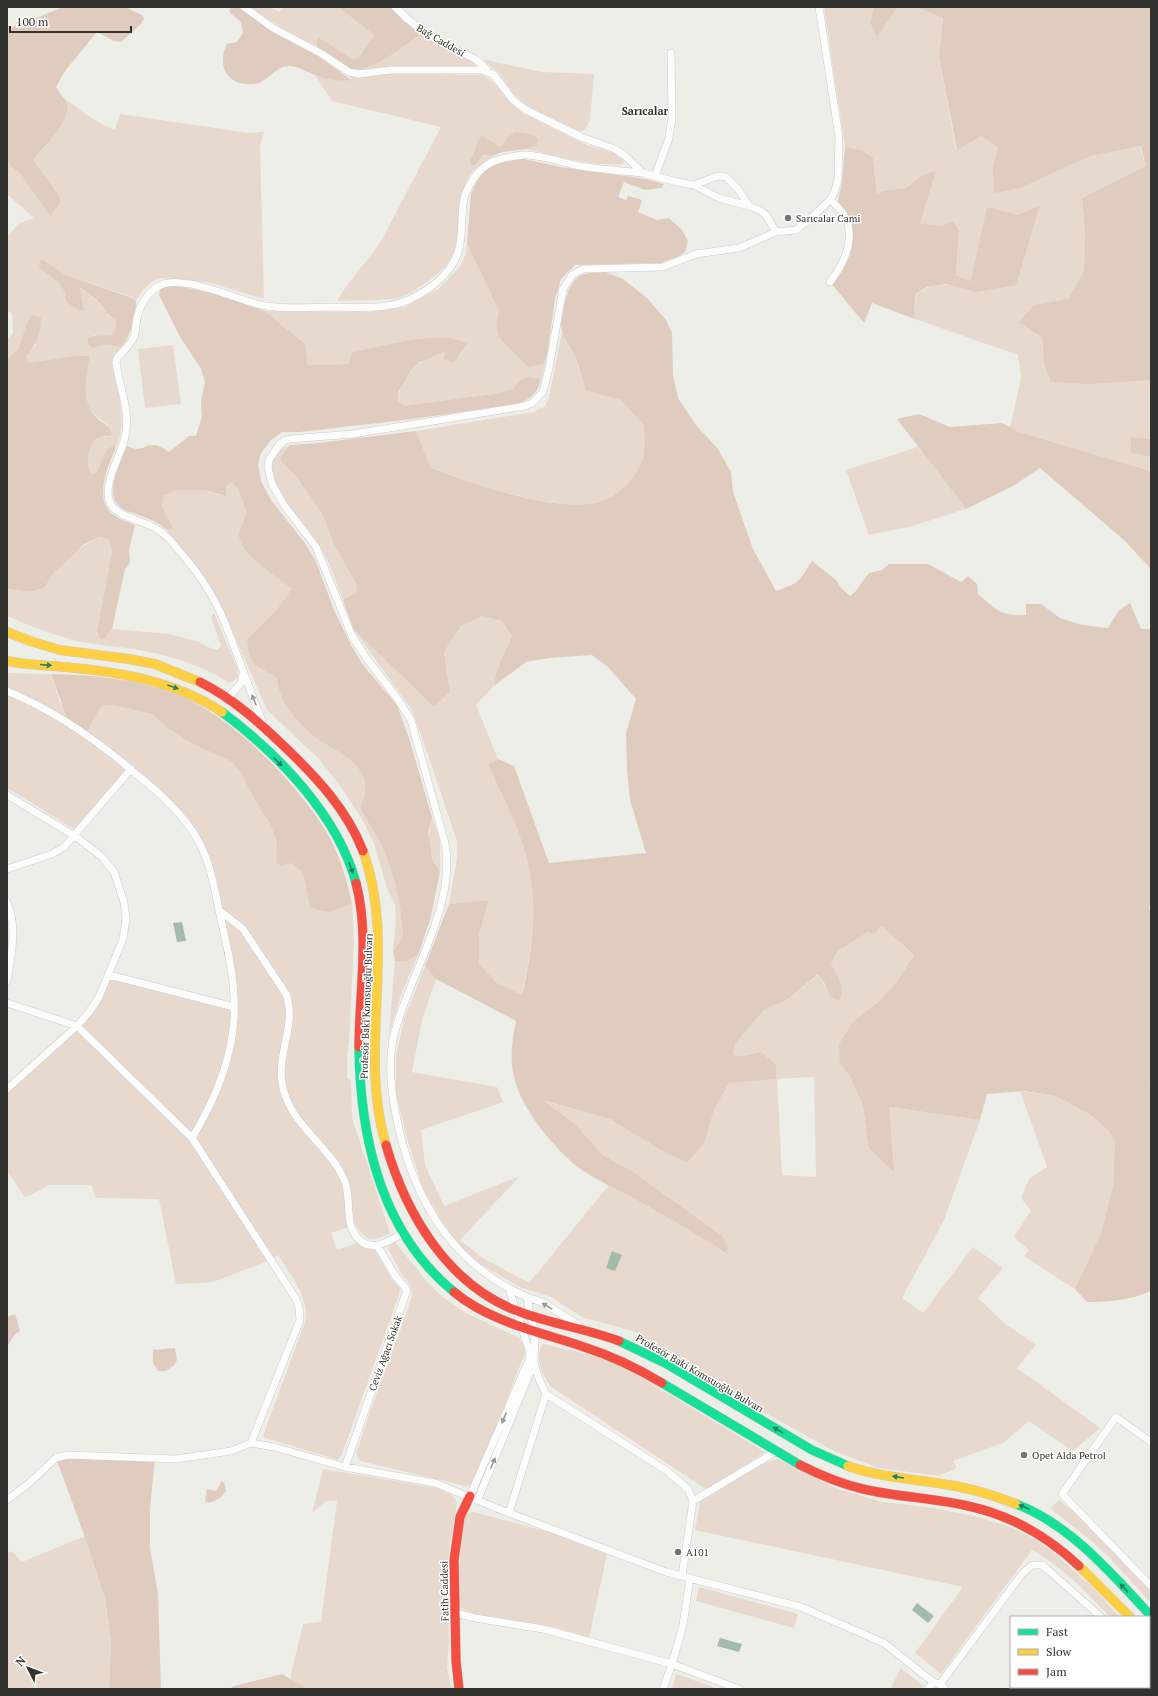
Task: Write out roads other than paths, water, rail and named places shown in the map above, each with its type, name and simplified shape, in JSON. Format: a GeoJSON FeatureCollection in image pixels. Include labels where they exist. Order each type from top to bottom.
{"type":"FeatureCollection","features":[{"type":"Feature","properties":{"kind":"main road","name":"Profesör Baki Komsuoğlu Bulvarı"},"geometry":{"type":"LineString","coordinates":[[7,632],[27,640],[63,650],[153,664],[193,678],[243,708],[310,770],[327,789],[358,838],[366,858],[374,890],[380,936],[374,1052],[375,1085],[387,1146],[404,1198],[424,1232],[451,1266],[480,1290],[517,1311],[590,1331],[646,1352],[803,1445],[838,1463],[867,1472],[966,1488],[998,1497],[1033,1511],[1059,1527],[1088,1551],[1151,1616]]}},
{"type":"Feature","properties":{"kind":"main road","name":"Profesör Baki Komsuoğlu Bulvarı"},"geometry":{"type":"LineString","coordinates":[[7,660],[126,674],[158,682],[197,697],[225,714],[250,734],[296,780],[324,814],[340,840],[358,890],[361,909],[364,952],[358,1067],[361,1103],[377,1173],[392,1214],[402,1234],[420,1259],[452,1292],[483,1310],[521,1327],[605,1354],[634,1366],[813,1472],[844,1484],[886,1493],[969,1506],[997,1514],[1028,1527],[1049,1540],[1072,1558],[1129,1616]]}},
{"type":"Feature","properties":{"kind":"main road","name":"Fatih Caddesi"},"geometry":{"type":"LineString","coordinates":[[459,1689],[456,1661],[454,1578],[456,1544],[460,1517],[474,1498]]}},
{"type":"Feature","properties":{"kind":"street"},"geometry":{"type":"LineString","coordinates":[[244,7],[273,28],[322,54],[349,72],[359,74],[391,70],[481,70],[488,72]]}},
{"type":"Feature","properties":{"kind":"street","name":"Bağ Caddesi"},"geometry":{"type":"LineString","coordinates":[[395,7],[407,20],[449,47],[479,60],[488,72],[499,81],[513,100],[526,110],[581,137],[615,149],[643,173]]}},
{"type":"Feature","properties":{"kind":"street"},"geometry":{"type":"LineString","coordinates":[[590,1331],[564,1317],[544,1303],[509,1289],[463,1255],[434,1219],[418,1188],[411,1170],[400,1135],[392,1098],[390,1068],[394,1039],[404,1002],[426,951],[442,898],[448,861],[445,843],[415,732],[406,710],[367,659],[352,636],[316,547],[284,505],[274,488],[269,476],[269,460],[279,445],[290,439],[353,434],[519,407],[532,403],[543,392],[563,289],[572,275],[577,271],[583,269],[662,267],[696,254],[739,248],[776,232],[796,230],[830,200],[835,192],[838,179],[839,137],[819,7]]}},
{"type":"Feature","properties":{"kind":"street"},"geometry":{"type":"LineString","coordinates":[[655,176],[669,138],[672,117],[671,53]]}},
{"type":"Feature","properties":{"kind":"street"},"geometry":{"type":"LineString","coordinates":[[265,727],[222,616],[188,561],[174,544],[156,528],[117,511],[110,503],[109,483],[123,445],[127,428],[127,414],[116,362],[117,358],[133,339],[139,310],[146,297],[158,286],[170,282],[209,288],[249,302],[266,306],[289,308],[394,305],[406,301],[426,290],[444,276],[449,269],[458,252],[463,202],[476,174],[484,166],[494,160],[526,155],[587,168],[643,173],[694,185],[718,198],[750,206],[764,212],[776,232]]}},
{"type":"Feature","properties":{"kind":"street"},"geometry":{"type":"LineString","coordinates":[[694,185],[718,176],[726,177],[738,189],[750,206]]}},
{"type":"Feature","properties":{"kind":"street"},"geometry":{"type":"LineString","coordinates":[[830,200],[842,210],[848,220],[849,240],[845,260],[830,282]]}},
{"type":"Feature","properties":{"kind":"street"},"geometry":{"type":"LineString","coordinates":[[228,698],[241,683],[243,679],[243,672]]}},
{"type":"Feature","properties":{"kind":"street"},"geometry":{"type":"LineString","coordinates":[[7,691],[41,706],[113,753],[172,807],[193,833],[201,846],[210,868],[216,891],[230,964],[234,1007],[233,1034],[228,1057],[214,1097],[192,1138]]}},
{"type":"Feature","properties":{"kind":"street"},"geometry":{"type":"LineString","coordinates":[[7,869],[52,854],[64,847],[75,836],[130,769]]}},
{"type":"Feature","properties":{"kind":"street"},"geometry":{"type":"LineString","coordinates":[[7,795],[75,836],[102,857],[114,872],[124,902],[126,919],[124,939],[99,997],[90,1011],[77,1026],[7,1089]]}},
{"type":"Feature","properties":{"kind":"street"},"geometry":{"type":"LineString","coordinates":[[7,902],[13,920],[14,933],[7,981]]}},
{"type":"Feature","properties":{"kind":"street"},"geometry":{"type":"LineString","coordinates":[[219,910],[243,929],[286,994],[290,1005],[290,1016],[281,1070],[282,1086],[296,1119],[330,1156],[346,1184],[351,1225],[356,1236],[363,1243],[377,1245],[402,1234]]}},
{"type":"Feature","properties":{"kind":"street"},"geometry":{"type":"LineString","coordinates":[[108,974],[234,1007]]}},
{"type":"Feature","properties":{"kind":"street"},"geometry":{"type":"LineString","coordinates":[[7,1003],[77,1026],[192,1138],[296,1299],[299,1308],[300,1320],[251,1443]]}},
{"type":"Feature","properties":{"kind":"street","name":"Ceviz Ağacı Sokak"},"geometry":{"type":"LineString","coordinates":[[344,1467],[408,1290],[394,1274],[377,1245]]}},
{"type":"Feature","properties":{"kind":"street"},"geometry":{"type":"LineString","coordinates":[[474,1498],[529,1360],[530,1353],[509,1289]]}},
{"type":"Feature","properties":{"kind":"street"},"geometry":{"type":"LineString","coordinates":[[527,1297],[530,1314],[536,1332],[534,1363],[538,1379],[546,1394],[677,1479],[688,1489],[693,1501],[683,1625],[663,1689]]}},
{"type":"Feature","properties":{"kind":"street"},"geometry":{"type":"LineString","coordinates":[[474,1498],[534,1363]]}},
{"type":"Feature","properties":{"kind":"street"},"geometry":{"type":"LineString","coordinates":[[509,1513],[546,1394]]}},
{"type":"Feature","properties":{"kind":"street"},"geometry":{"type":"LineString","coordinates":[[1151,1442],[1116,1417],[1062,1494],[1151,1586]]}},
{"type":"Feature","properties":{"kind":"street"},"geometry":{"type":"LineString","coordinates":[[7,1500],[56,1458],[67,1455],[176,1459],[231,1450],[251,1443],[274,1447],[344,1467],[435,1483],[509,1513],[649,1566],[785,1602],[871,1636],[890,1647],[939,1685]]}},
{"type":"Feature","properties":{"kind":"street"},"geometry":{"type":"LineString","coordinates":[[693,1501],[777,1451]]}},
{"type":"Feature","properties":{"kind":"street"},"geometry":{"type":"LineString","coordinates":[[928,1689],[939,1685],[1022,1574],[1032,1565],[1042,1565],[1047,1568],[1100,1616]]}},
{"type":"Feature","properties":{"kind":"street"},"geometry":{"type":"LineString","coordinates":[[455,1613],[543,1629],[672,1664],[740,1689]]}},
{"type":"Feature","properties":{"kind":"place","name":"Sarıcalar Cami"},"geometry":{"type":"Point","coordinates":[788,218]}},
{"type":"Feature","properties":{"kind":"place","name":"Opet Alda Petrol"},"geometry":{"type":"Point","coordinates":[1024,1455]}},
{"type":"Feature","properties":{"kind":"place","name":"A101"},"geometry":{"type":"Point","coordinates":[678,1552]}},
{"type":"Feature","properties":{"kind":"district","name":"Sarıcalar"},"geometry":{"type":"Point","coordinates":[645,111]}}]}
